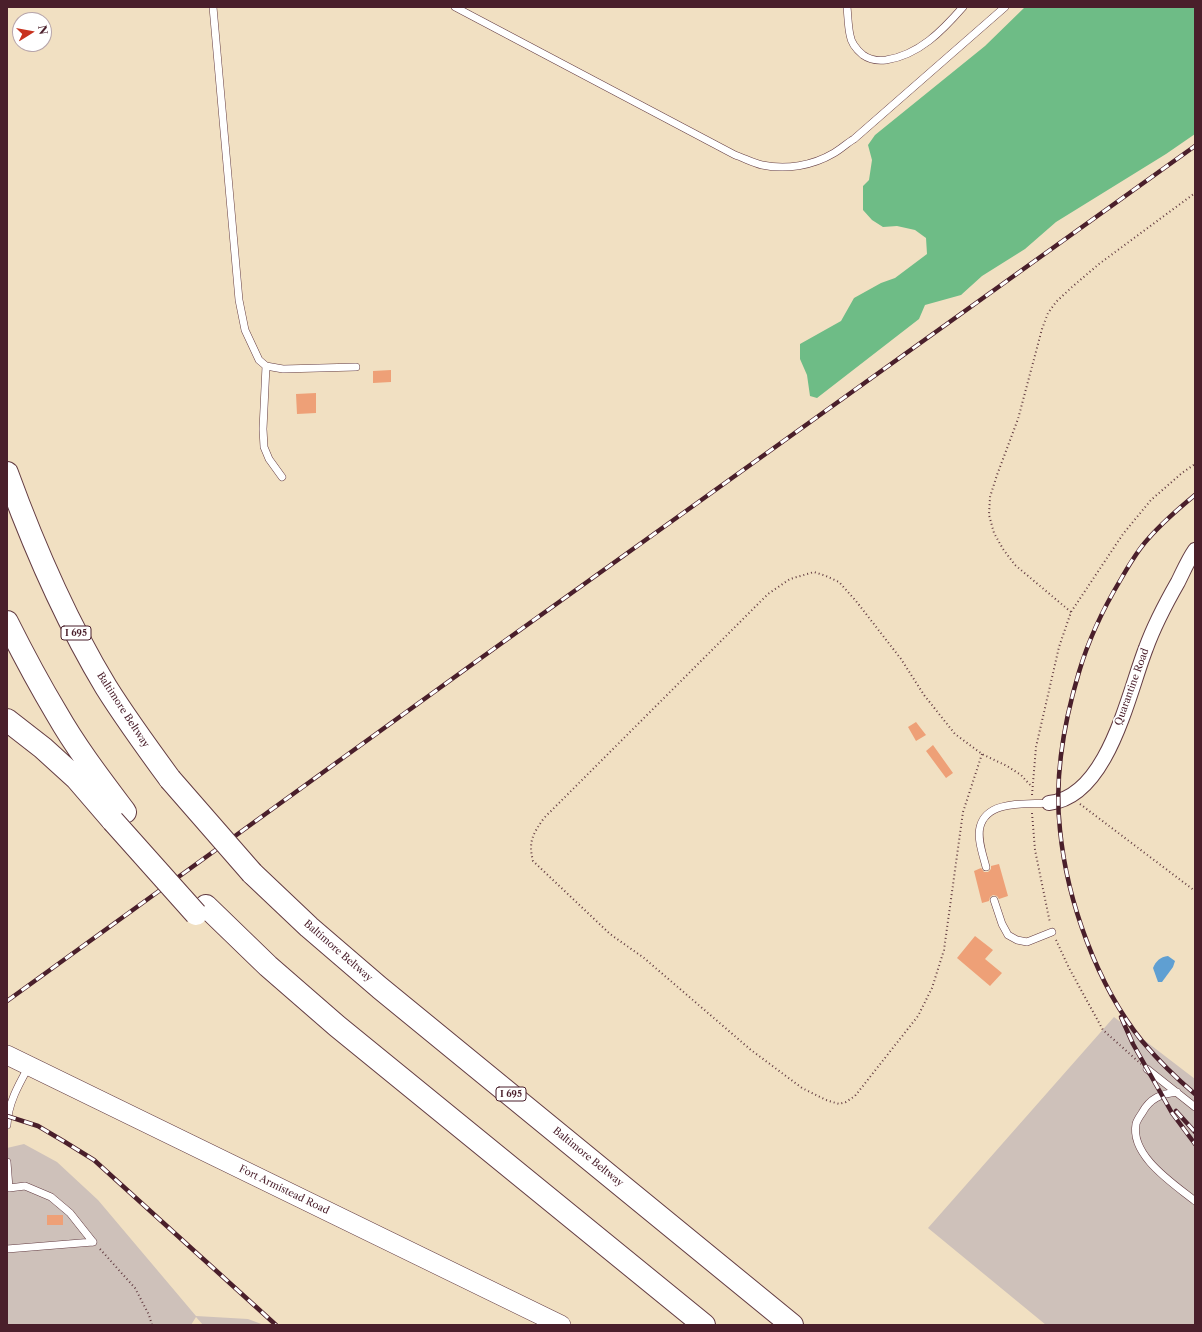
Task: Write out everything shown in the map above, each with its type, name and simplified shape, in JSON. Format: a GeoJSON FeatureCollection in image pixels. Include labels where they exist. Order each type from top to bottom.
{"type":"FeatureCollection","features":[{"type":"Feature","properties":{"kind":"highway","name":"Baltimore Beltway"},"geometry":{"type":"LineString","coordinates":[[7,473],[50,582],[78,638],[106,687],[135,731],[170,779],[252,874],[309,927],[380,988],[792,1325]]}},
{"type":"Feature","properties":{"kind":"highway"},"geometry":{"type":"LineString","coordinates":[[7,622],[57,715],[88,763],[119,817]]}},
{"type":"Feature","properties":{"kind":"highway"},"geometry":{"type":"LineString","coordinates":[[7,720],[43,748],[164,859],[201,910],[337,1026],[704,1325]]}},
{"type":"Feature","properties":{"kind":"street","name":"Quarantine Road"},"geometry":{"type":"LineString","coordinates":[[1049,803],[1058,802],[1072,796],[1092,777],[1106,756],[1146,647],[1169,598],[1195,550]]}},
{"type":"Feature","properties":{"kind":"street","name":"Fort Armistead Road"},"geometry":{"type":"LineString","coordinates":[[7,1055],[561,1325]]}},
{"type":"Feature","properties":{"kind":"lane"},"geometry":{"type":"LineString","coordinates":[[213,7],[239,300],[245,330],[259,360],[266,366],[283,369],[356,367]]}},
{"type":"Feature","properties":{"kind":"lane"},"geometry":{"type":"LineString","coordinates":[[455,7],[735,155],[760,164],[780,168],[802,166],[819,161],[834,153],[860,134],[1005,7]]}},
{"type":"Feature","properties":{"kind":"lane"},"geometry":{"type":"LineString","coordinates":[[847,7],[850,36],[856,49],[868,58],[880,61],[898,58],[929,41],[963,7]]}},
{"type":"Feature","properties":{"kind":"lane"},"geometry":{"type":"LineString","coordinates":[[266,366],[263,429],[264,447],[268,459],[282,477]]}},
{"type":"Feature","properties":{"kind":"lane"},"geometry":{"type":"LineString","coordinates":[[986,867],[980,840],[980,827],[986,815],[1000,807],[1012,804],[1049,803]]}},
{"type":"Feature","properties":{"kind":"lane"},"geometry":{"type":"LineString","coordinates":[[994,900],[1002,924],[1008,935],[1017,940],[1027,942],[1052,932]]}},
{"type":"Feature","properties":{"kind":"lane"},"geometry":{"type":"LineString","coordinates":[[7,1125],[7,1116],[15,1091],[29,1066]]}},
{"type":"Feature","properties":{"kind":"lane"},"geometry":{"type":"LineString","coordinates":[[1147,1069],[1195,1107]]}},
{"type":"Feature","properties":{"kind":"lane"},"geometry":{"type":"LineString","coordinates":[[1177,1092],[1162,1095],[1152,1100],[1143,1110],[1136,1123],[1136,1138],[1147,1159],[1160,1172],[1195,1201]]}},
{"type":"Feature","properties":{"kind":"lane"},"geometry":{"type":"LineString","coordinates":[[7,1162],[8,1189],[25,1186],[51,1197],[70,1213],[93,1242]]}},
{"type":"Feature","properties":{"kind":"lane"},"geometry":{"type":"LineString","coordinates":[[7,1249],[93,1242]]}},
{"type":"Feature","properties":{"kind":"path"},"geometry":{"type":"LineString","coordinates":[[1071,612],[1015,565],[1002,549],[994,532],[989,515],[990,497],[1018,419],[1042,329],[1048,313],[1056,302],[1072,286],[1099,264],[1195,193]]}},
{"type":"Feature","properties":{"kind":"path"},"geometry":{"type":"LineString","coordinates":[[1147,1069],[1103,1030],[1069,968],[1052,932],[1034,850],[1031,804],[1032,787],[1036,747],[1048,690],[1059,647],[1071,612],[1127,528],[1151,500],[1182,473],[1195,464]]}},
{"type":"Feature","properties":{"kind":"path"},"geometry":{"type":"LineString","coordinates":[[982,754],[963,812],[944,950],[932,988],[918,1016],[855,1096],[846,1102],[839,1104],[826,1100],[802,1088],[751,1050],[644,958],[610,934],[533,861],[530,851],[534,831],[544,818],[768,594],[790,579],[814,572],[839,582],[856,601],[901,659],[924,695],[955,734],[982,754],[1007,766],[1020,775],[1032,787]]}},
{"type":"Feature","properties":{"kind":"path"},"geometry":{"type":"LineString","coordinates":[[1072,796],[1086,809],[1195,891]]}},
{"type":"Feature","properties":{"kind":"path"},"geometry":{"type":"LineString","coordinates":[[93,1242],[135,1288],[149,1315],[152,1325]]}},
{"type":"Feature","properties":{"kind":"shaded area"},"geometry":{"type":"Polygon","coordinates":[[[1114,1017],[1195,1079],[1195,1325],[1046,1325],[928,1228],[1114,1017]]]}},
{"type":"Feature","properties":{"kind":"shaded area"},"geometry":{"type":"Polygon","coordinates":[[[24,1144],[57,1162],[98,1200],[196,1316],[248,1319],[264,1325],[203,1325],[196,1317],[191,1325],[7,1325],[7,1148],[24,1144]]]}},
{"type":"Feature","properties":{"kind":"green space"},"geometry":{"type":"Polygon","coordinates":[[[1025,7],[1195,7],[1195,134],[1166,154],[1056,222],[1025,249],[982,276],[961,295],[925,305],[919,319],[817,398],[810,396],[807,375],[800,359],[800,344],[841,321],[854,298],[881,283],[895,278],[927,254],[926,238],[915,230],[897,226],[883,227],[872,220],[863,210],[863,186],[869,180],[872,160],[868,145],[875,135],[985,46],[1025,7]]]}},
{"type":"Feature","properties":{"kind":"water"},"geometry":{"type":"Polygon","coordinates":[[[1168,956],[1175,961],[1173,967],[1162,982],[1158,982],[1153,968],[1155,963],[1163,957],[1168,956]]]}},
{"type":"Feature","properties":{"kind":"building"},"geometry":{"type":"Polygon","coordinates":[[[391,370],[391,382],[373,383],[373,371],[391,370]]]}},
{"type":"Feature","properties":{"kind":"building"},"geometry":{"type":"Polygon","coordinates":[[[316,393],[316,413],[297,414],[296,394],[316,393]]]}},
{"type":"Feature","properties":{"kind":"building"},"geometry":{"type":"Polygon","coordinates":[[[916,722],[926,735],[916,741],[908,727],[916,722]]]}},
{"type":"Feature","properties":{"kind":"building"},"geometry":{"type":"Polygon","coordinates":[[[933,745],[953,773],[946,778],[926,751],[933,745]]]}},
{"type":"Feature","properties":{"kind":"building"},"geometry":{"type":"Polygon","coordinates":[[[999,864],[1008,896],[999,899],[997,896],[993,895],[990,897],[989,901],[982,903],[974,871],[981,868],[984,872],[988,872],[991,869],[991,866],[999,864]]]}},
{"type":"Feature","properties":{"kind":"building"},"geometry":{"type":"Polygon","coordinates":[[[975,936],[993,950],[985,959],[1002,973],[990,986],[957,958],[975,936]]]}},
{"type":"Feature","properties":{"kind":"building"},"geometry":{"type":"Polygon","coordinates":[[[47,1215],[63,1215],[63,1225],[47,1225],[47,1215]]]}},
{"type":"Feature","properties":{"kind":"railway"},"geometry":{"type":"LineString","coordinates":[[7,1001],[481,658],[1195,146]]}},
{"type":"Feature","properties":{"kind":"railway"},"geometry":{"type":"LineString","coordinates":[[1195,495],[1153,533],[1140,548],[1114,590],[1102,613],[1087,647],[1069,710],[1059,770],[1058,790],[1060,830],[1069,885],[1077,913],[1098,968],[1126,1019],[1142,1041],[1167,1069],[1195,1094]]}},
{"type":"Feature","properties":{"kind":"railway"},"geometry":{"type":"LineString","coordinates":[[1121,1017],[1133,1044],[1172,1113],[1195,1144]]}},
{"type":"Feature","properties":{"kind":"railway"},"geometry":{"type":"LineString","coordinates":[[1176,1111],[1195,1132]]}},
{"type":"Feature","properties":{"kind":"railway"},"geometry":{"type":"LineString","coordinates":[[7,1116],[38,1126],[94,1160],[276,1325]]}}]}
